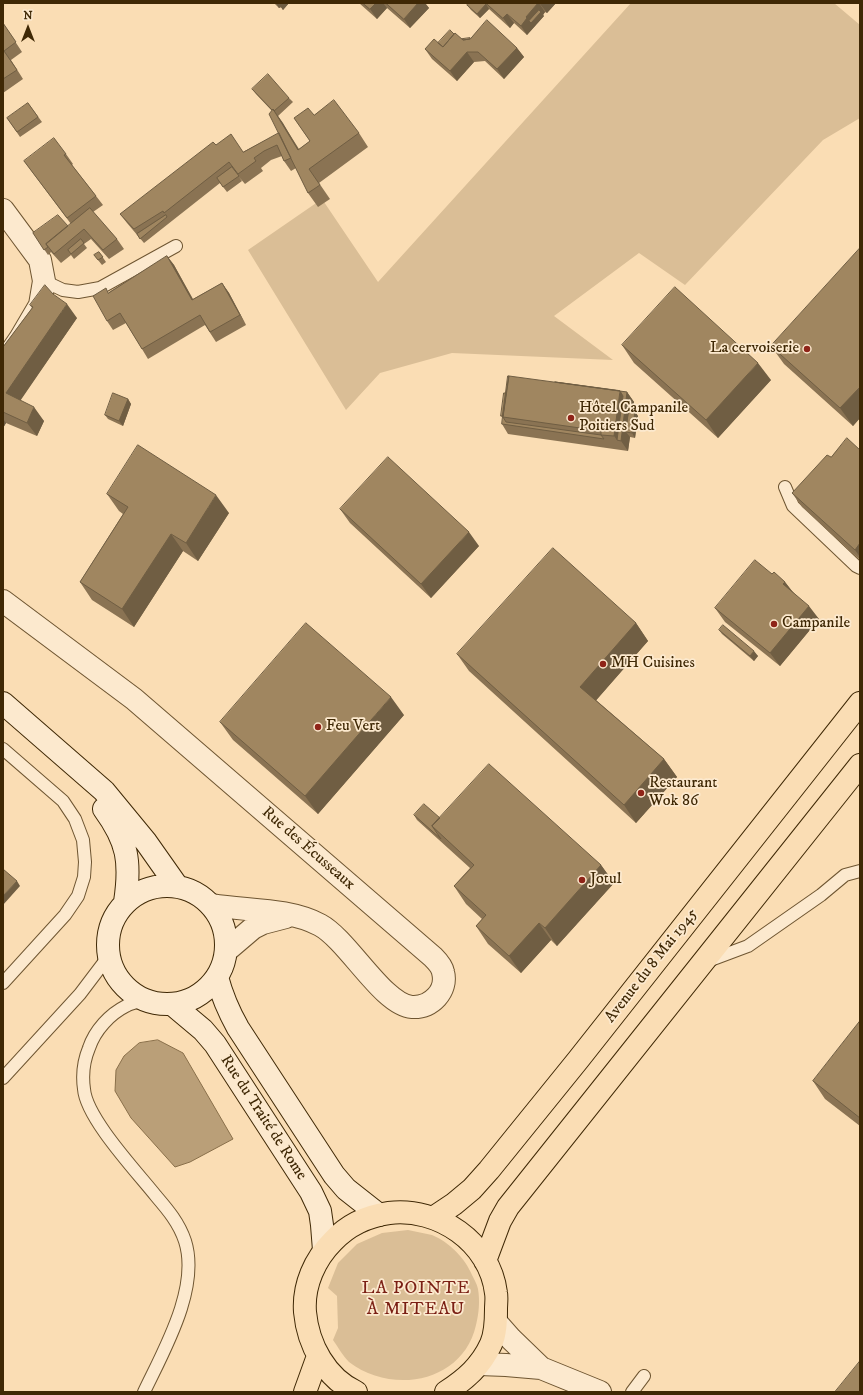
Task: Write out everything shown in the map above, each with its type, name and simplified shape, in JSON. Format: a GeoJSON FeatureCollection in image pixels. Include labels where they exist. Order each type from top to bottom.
{"type":"FeatureCollection","features":[{"type":"Feature","properties":{"kind":"main road","name":"Avenue du 8 Mai 1945"},"geometry":{"type":"LineString","coordinates":[[434,1218],[472,1189],[489,1170],[578,1060],[860,703]]}},
{"type":"Feature","properties":{"kind":"main road"},"geometry":{"type":"LineString","coordinates":[[485,1261],[500,1221],[508,1207],[860,765]]}},
{"type":"Feature","properties":{"kind":"main road"},"geometry":{"type":"LineString","coordinates":[[356,1392],[332,1375],[318,1356],[308,1333],[305,1310],[308,1286],[315,1265],[324,1250],[341,1233],[358,1222],[379,1215],[398,1212],[416,1213],[434,1218],[453,1227],[471,1242],[485,1261],[491,1273],[496,1293],[496,1322],[491,1343],[479,1364],[463,1381],[446,1392]]}},
{"type":"Feature","properties":{"kind":"main road"},"geometry":{"type":"LineString","coordinates":[[305,1392],[318,1356]]}},
{"type":"Feature","properties":{"kind":"street"},"geometry":{"type":"LineString","coordinates":[[3,210],[40,260],[44,281],[40,305],[3,364]]}},
{"type":"Feature","properties":{"kind":"street","name":"Rue des Écusseaux"},"geometry":{"type":"LineString","coordinates":[[3,600],[134,699],[433,957],[443,971],[444,980],[442,990],[436,998],[424,1006],[411,1007],[399,1003],[387,994],[333,934],[320,925],[305,919],[262,910],[239,909],[212,905]]}},
{"type":"Feature","properties":{"kind":"street"},"geometry":{"type":"LineString","coordinates":[[3,703],[108,796],[146,842],[177,886]]}},
{"type":"Feature","properties":{"kind":"street"},"geometry":{"type":"LineString","coordinates":[[78,769],[96,799],[120,833],[126,851],[128,867],[125,902]]}},
{"type":"Feature","properties":{"kind":"street"},"geometry":{"type":"LineString","coordinates":[[159,885],[177,886],[196,893],[212,905],[221,919],[226,935],[226,951],[223,965],[217,977],[205,990],[189,1000],[172,1004],[143,1000],[127,990],[115,975],[108,957],[107,937],[113,918],[125,902],[140,891],[159,885]]}},
{"type":"Feature","properties":{"kind":"street","name":"Rue des Écusseaux"},"geometry":{"type":"LineString","coordinates":[[226,951],[253,928],[263,923],[291,916]]}},
{"type":"Feature","properties":{"kind":"street","name":"Rue du Traité de Rome"},"geometry":{"type":"LineString","coordinates":[[217,977],[224,1001],[238,1028],[334,1175],[346,1189],[379,1215]]}},
{"type":"Feature","properties":{"kind":"street","name":"Rue du Traité de Rome"},"geometry":{"type":"LineString","coordinates":[[172,1004],[203,1030],[214,1044],[311,1192],[320,1211],[324,1250]]}},
{"type":"Feature","properties":{"kind":"street"},"geometry":{"type":"LineString","coordinates":[[496,1322],[541,1368]]}},
{"type":"Feature","properties":{"kind":"street"},"geometry":{"type":"LineString","coordinates":[[479,1364],[541,1368],[600,1392]]}},
{"type":"Feature","properties":{"kind":"lane"},"geometry":{"type":"LineString","coordinates":[[44,281],[63,290],[78,292],[100,288],[176,246]]}},
{"type":"Feature","properties":{"kind":"lane"},"geometry":{"type":"LineString","coordinates":[[785,487],[793,506],[856,566],[860,568]]}},
{"type":"Feature","properties":{"kind":"lane"},"geometry":{"type":"LineString","coordinates":[[3,749],[63,801],[75,819],[83,840],[85,862],[84,877],[78,896],[65,915],[3,983]]}},
{"type":"Feature","properties":{"kind":"lane"},"geometry":{"type":"LineString","coordinates":[[703,963],[748,946],[821,895],[845,875],[860,871]]}},
{"type":"Feature","properties":{"kind":"lane"},"geometry":{"type":"LineString","coordinates":[[4,1077],[80,994],[108,957]]}},
{"type":"Feature","properties":{"kind":"lane"},"geometry":{"type":"LineString","coordinates":[[143,1000],[126,1006],[102,1025],[93,1037],[85,1059],[84,1090],[97,1122],[175,1218],[185,1241],[189,1265],[187,1290],[178,1317],[144,1392]]}},
{"type":"Feature","properties":{"kind":"lane"},"geometry":{"type":"LineString","coordinates":[[632,1392],[644,1376]]}},
{"type":"Feature","properties":{"kind":"shaded area"},"geometry":{"type":"Polygon","coordinates":[[[631,3],[834,3],[860,25],[860,118],[823,140],[685,285],[639,253],[554,316],[613,360],[452,353],[380,373],[346,410],[248,250],[322,199],[378,282],[631,3]]]}},
{"type":"Feature","properties":{"kind":"shaded area"},"geometry":{"type":"Polygon","coordinates":[[[158,1040],[183,1053],[233,1139],[190,1162],[175,1167],[131,1118],[115,1091],[116,1070],[124,1056],[139,1043],[158,1040]]]}},
{"type":"Feature","properties":{"kind":"shaded area"},"geometry":{"type":"Polygon","coordinates":[[[408,1230],[432,1235],[456,1251],[469,1269],[475,1282],[478,1289],[479,1302],[476,1325],[469,1345],[457,1360],[441,1371],[424,1378],[405,1380],[385,1378],[366,1372],[347,1360],[333,1340],[338,1328],[337,1296],[328,1288],[338,1263],[357,1244],[382,1233],[408,1230]]]}},
{"type":"Feature","properties":{"kind":"building"},"geometry":{"type":"Polygon","coordinates":[[[363,3],[376,3],[370,9],[363,3]]]}},
{"type":"Feature","properties":{"kind":"building"},"geometry":{"type":"Polygon","coordinates":[[[386,3],[418,3],[404,19],[386,3]]]}},
{"type":"Feature","properties":{"kind":"building"},"geometry":{"type":"Polygon","coordinates":[[[469,3],[486,4],[477,14],[467,5],[469,3]]]}},
{"type":"Feature","properties":{"kind":"building"},"geometry":{"type":"Polygon","coordinates":[[[486,3],[538,3],[526,17],[527,18],[521,26],[507,14],[503,18],[486,3]]]}},
{"type":"Feature","properties":{"kind":"building"},"geometry":{"type":"Polygon","coordinates":[[[539,10],[541,12],[531,23],[529,21],[539,10]]]}},
{"type":"Feature","properties":{"kind":"building"},"geometry":{"type":"Polygon","coordinates":[[[487,20],[517,48],[497,69],[478,52],[467,52],[450,71],[425,49],[434,39],[443,47],[455,33],[463,40],[470,39],[487,20]]]}},
{"type":"Feature","properties":{"kind":"building"},"geometry":{"type":"Polygon","coordinates":[[[3,23],[16,42],[4,51],[17,70],[3,79],[3,23]]]}},
{"type":"Feature","properties":{"kind":"building"},"geometry":{"type":"Polygon","coordinates":[[[450,30],[454,34],[443,47],[438,43],[450,30]]]}},
{"type":"Feature","properties":{"kind":"building"},"geometry":{"type":"Polygon","coordinates":[[[268,74],[289,98],[274,111],[252,89],[268,74]]]}},
{"type":"Feature","properties":{"kind":"building"},"geometry":{"type":"Polygon","coordinates":[[[334,100],[359,133],[309,169],[320,185],[308,193],[269,114],[273,109],[298,150],[310,141],[294,118],[308,108],[314,115],[334,100]]]}},
{"type":"Feature","properties":{"kind":"building"},"geometry":{"type":"Polygon","coordinates":[[[28,103],[38,117],[17,132],[7,118],[28,103]]]}},
{"type":"Feature","properties":{"kind":"building"},"geometry":{"type":"Polygon","coordinates":[[[279,133],[291,158],[284,161],[277,145],[254,158],[256,161],[238,174],[229,162],[164,213],[163,211],[134,229],[120,214],[213,142],[216,145],[231,134],[243,152],[279,133]]]}},
{"type":"Feature","properties":{"kind":"building"},"geometry":{"type":"Polygon","coordinates":[[[54,138],[66,154],[64,155],[96,196],[67,218],[24,161],[54,138]]]}},
{"type":"Feature","properties":{"kind":"building"},"geometry":{"type":"Polygon","coordinates":[[[232,167],[239,176],[223,187],[217,178],[232,167]]]}},
{"type":"Feature","properties":{"kind":"building"},"geometry":{"type":"Polygon","coordinates":[[[90,208],[117,239],[103,250],[84,229],[54,254],[46,244],[90,208]]]}},
{"type":"Feature","properties":{"kind":"building"},"geometry":{"type":"Polygon","coordinates":[[[58,215],[68,226],[46,244],[48,247],[44,250],[33,233],[58,215]]]}},
{"type":"Feature","properties":{"kind":"building"},"geometry":{"type":"Polygon","coordinates":[[[166,215],[167,217],[140,239],[137,234],[166,215]]]}},
{"type":"Feature","properties":{"kind":"building"},"geometry":{"type":"Polygon","coordinates":[[[81,239],[84,243],[71,254],[68,250],[81,239]]]}},
{"type":"Feature","properties":{"kind":"building"},"geometry":{"type":"Polygon","coordinates":[[[860,248],[860,387],[840,408],[771,346],[860,248]]]}},
{"type":"Feature","properties":{"kind":"building"},"geometry":{"type":"Polygon","coordinates":[[[99,252],[103,257],[98,260],[94,255],[99,252]]]}},
{"type":"Feature","properties":{"kind":"building"},"geometry":{"type":"Polygon","coordinates":[[[167,256],[192,300],[222,283],[240,315],[210,332],[200,315],[142,349],[120,313],[107,321],[93,296],[106,288],[108,293],[167,256]]]}},
{"type":"Feature","properties":{"kind":"building"},"geometry":{"type":"Polygon","coordinates":[[[45,285],[53,294],[67,304],[6,393],[34,407],[27,423],[3,412],[3,347],[33,307],[30,305],[45,285]]]}},
{"type":"Feature","properties":{"kind":"building"},"geometry":{"type":"Polygon","coordinates":[[[675,287],[758,363],[706,420],[622,345],[675,287]]]}},
{"type":"Feature","properties":{"kind":"building"},"geometry":{"type":"Polygon","coordinates":[[[508,376],[503,417],[506,422],[601,435],[604,439],[502,424],[508,376]]]}},
{"type":"Feature","properties":{"kind":"building","name":"Hôtel Campanile Poitiers Sud"},"geometry":{"type":"Polygon","coordinates":[[[509,376],[620,391],[614,436],[601,435],[601,431],[503,417],[509,376]]]}},
{"type":"Feature","properties":{"kind":"building"},"geometry":{"type":"Polygon","coordinates":[[[620,391],[627,392],[621,441],[617,440],[623,396],[620,391]]]}},
{"type":"Feature","properties":{"kind":"building"},"geometry":{"type":"Polygon","coordinates":[[[113,393],[128,399],[119,421],[105,415],[113,393]]]}},
{"type":"Feature","properties":{"kind":"building"},"geometry":{"type":"Polygon","coordinates":[[[504,393],[506,393],[503,416],[501,416],[504,393]]]}},
{"type":"Feature","properties":{"kind":"building"},"geometry":{"type":"Polygon","coordinates":[[[629,410],[635,411],[632,433],[626,432],[629,410]]]}},
{"type":"Feature","properties":{"kind":"building"},"geometry":{"type":"Polygon","coordinates":[[[847,438],[860,450],[860,543],[855,550],[792,493],[827,455],[831,457],[847,438]]]}},
{"type":"Feature","properties":{"kind":"building"},"geometry":{"type":"Polygon","coordinates":[[[138,445],[216,495],[186,543],[171,534],[122,609],[80,582],[128,507],[107,494],[138,445]]]}},
{"type":"Feature","properties":{"kind":"building"},"geometry":{"type":"Polygon","coordinates":[[[388,457],[469,532],[421,584],[340,509],[388,457]]]}},
{"type":"Feature","properties":{"kind":"building"},"geometry":{"type":"Polygon","coordinates":[[[553,548],[636,623],[580,687],[664,759],[624,805],[457,654],[553,548]]]}},
{"type":"Feature","properties":{"kind":"building"},"geometry":{"type":"Polygon","coordinates":[[[755,560],[772,574],[774,572],[785,582],[783,584],[809,606],[770,653],[715,608],[755,560]]]}},
{"type":"Feature","properties":{"kind":"building","name":"Feu Vert"},"geometry":{"type":"Polygon","coordinates":[[[306,623],[391,697],[305,796],[220,722],[306,623]]]}},
{"type":"Feature","properties":{"kind":"building"},"geometry":{"type":"Polygon","coordinates":[[[723,625],[754,651],[750,656],[719,630],[723,625]]]}},
{"type":"Feature","properties":{"kind":"building"},"geometry":{"type":"Polygon","coordinates":[[[489,764],[601,865],[545,928],[539,923],[509,956],[476,926],[486,915],[454,886],[474,865],[432,826],[489,764]]]}},
{"type":"Feature","properties":{"kind":"building"},"geometry":{"type":"Polygon","coordinates":[[[424,804],[440,818],[432,826],[441,839],[414,815],[424,804]]]}},
{"type":"Feature","properties":{"kind":"building"},"geometry":{"type":"Polygon","coordinates":[[[3,869],[17,881],[3,896],[3,869]]]}},
{"type":"Feature","properties":{"kind":"building"},"geometry":{"type":"Polygon","coordinates":[[[860,1021],[860,1118],[813,1081],[860,1021]]]}},
{"type":"Feature","properties":{"kind":"building"},"geometry":{"type":"Polygon","coordinates":[[[860,1361],[860,1392],[835,1392],[860,1361]]]}},
{"type":"Feature","properties":{"kind":"place","name":"La cervoiserie"},"geometry":{"type":"Point","coordinates":[807,349]}},
{"type":"Feature","properties":{"kind":"place","name":"Hôtel Campanile Poitiers Sud"},"geometry":{"type":"Point","coordinates":[571,418]}},
{"type":"Feature","properties":{"kind":"place","name":"Campanile"},"geometry":{"type":"Point","coordinates":[774,624]}},
{"type":"Feature","properties":{"kind":"place","name":"MH Cuisines"},"geometry":{"type":"Point","coordinates":[603,664]}},
{"type":"Feature","properties":{"kind":"place","name":"Feu Vert"},"geometry":{"type":"Point","coordinates":[318,727]}},
{"type":"Feature","properties":{"kind":"place","name":"Restaurant Wok 86"},"geometry":{"type":"Point","coordinates":[641,793]}},
{"type":"Feature","properties":{"kind":"place","name":"Jotul"},"geometry":{"type":"Point","coordinates":[582,880]}},
{"type":"Feature","properties":{"kind":"district","name":"LA POINTE À MITEAU"},"geometry":{"type":"Point","coordinates":[416,1299]}}]}
